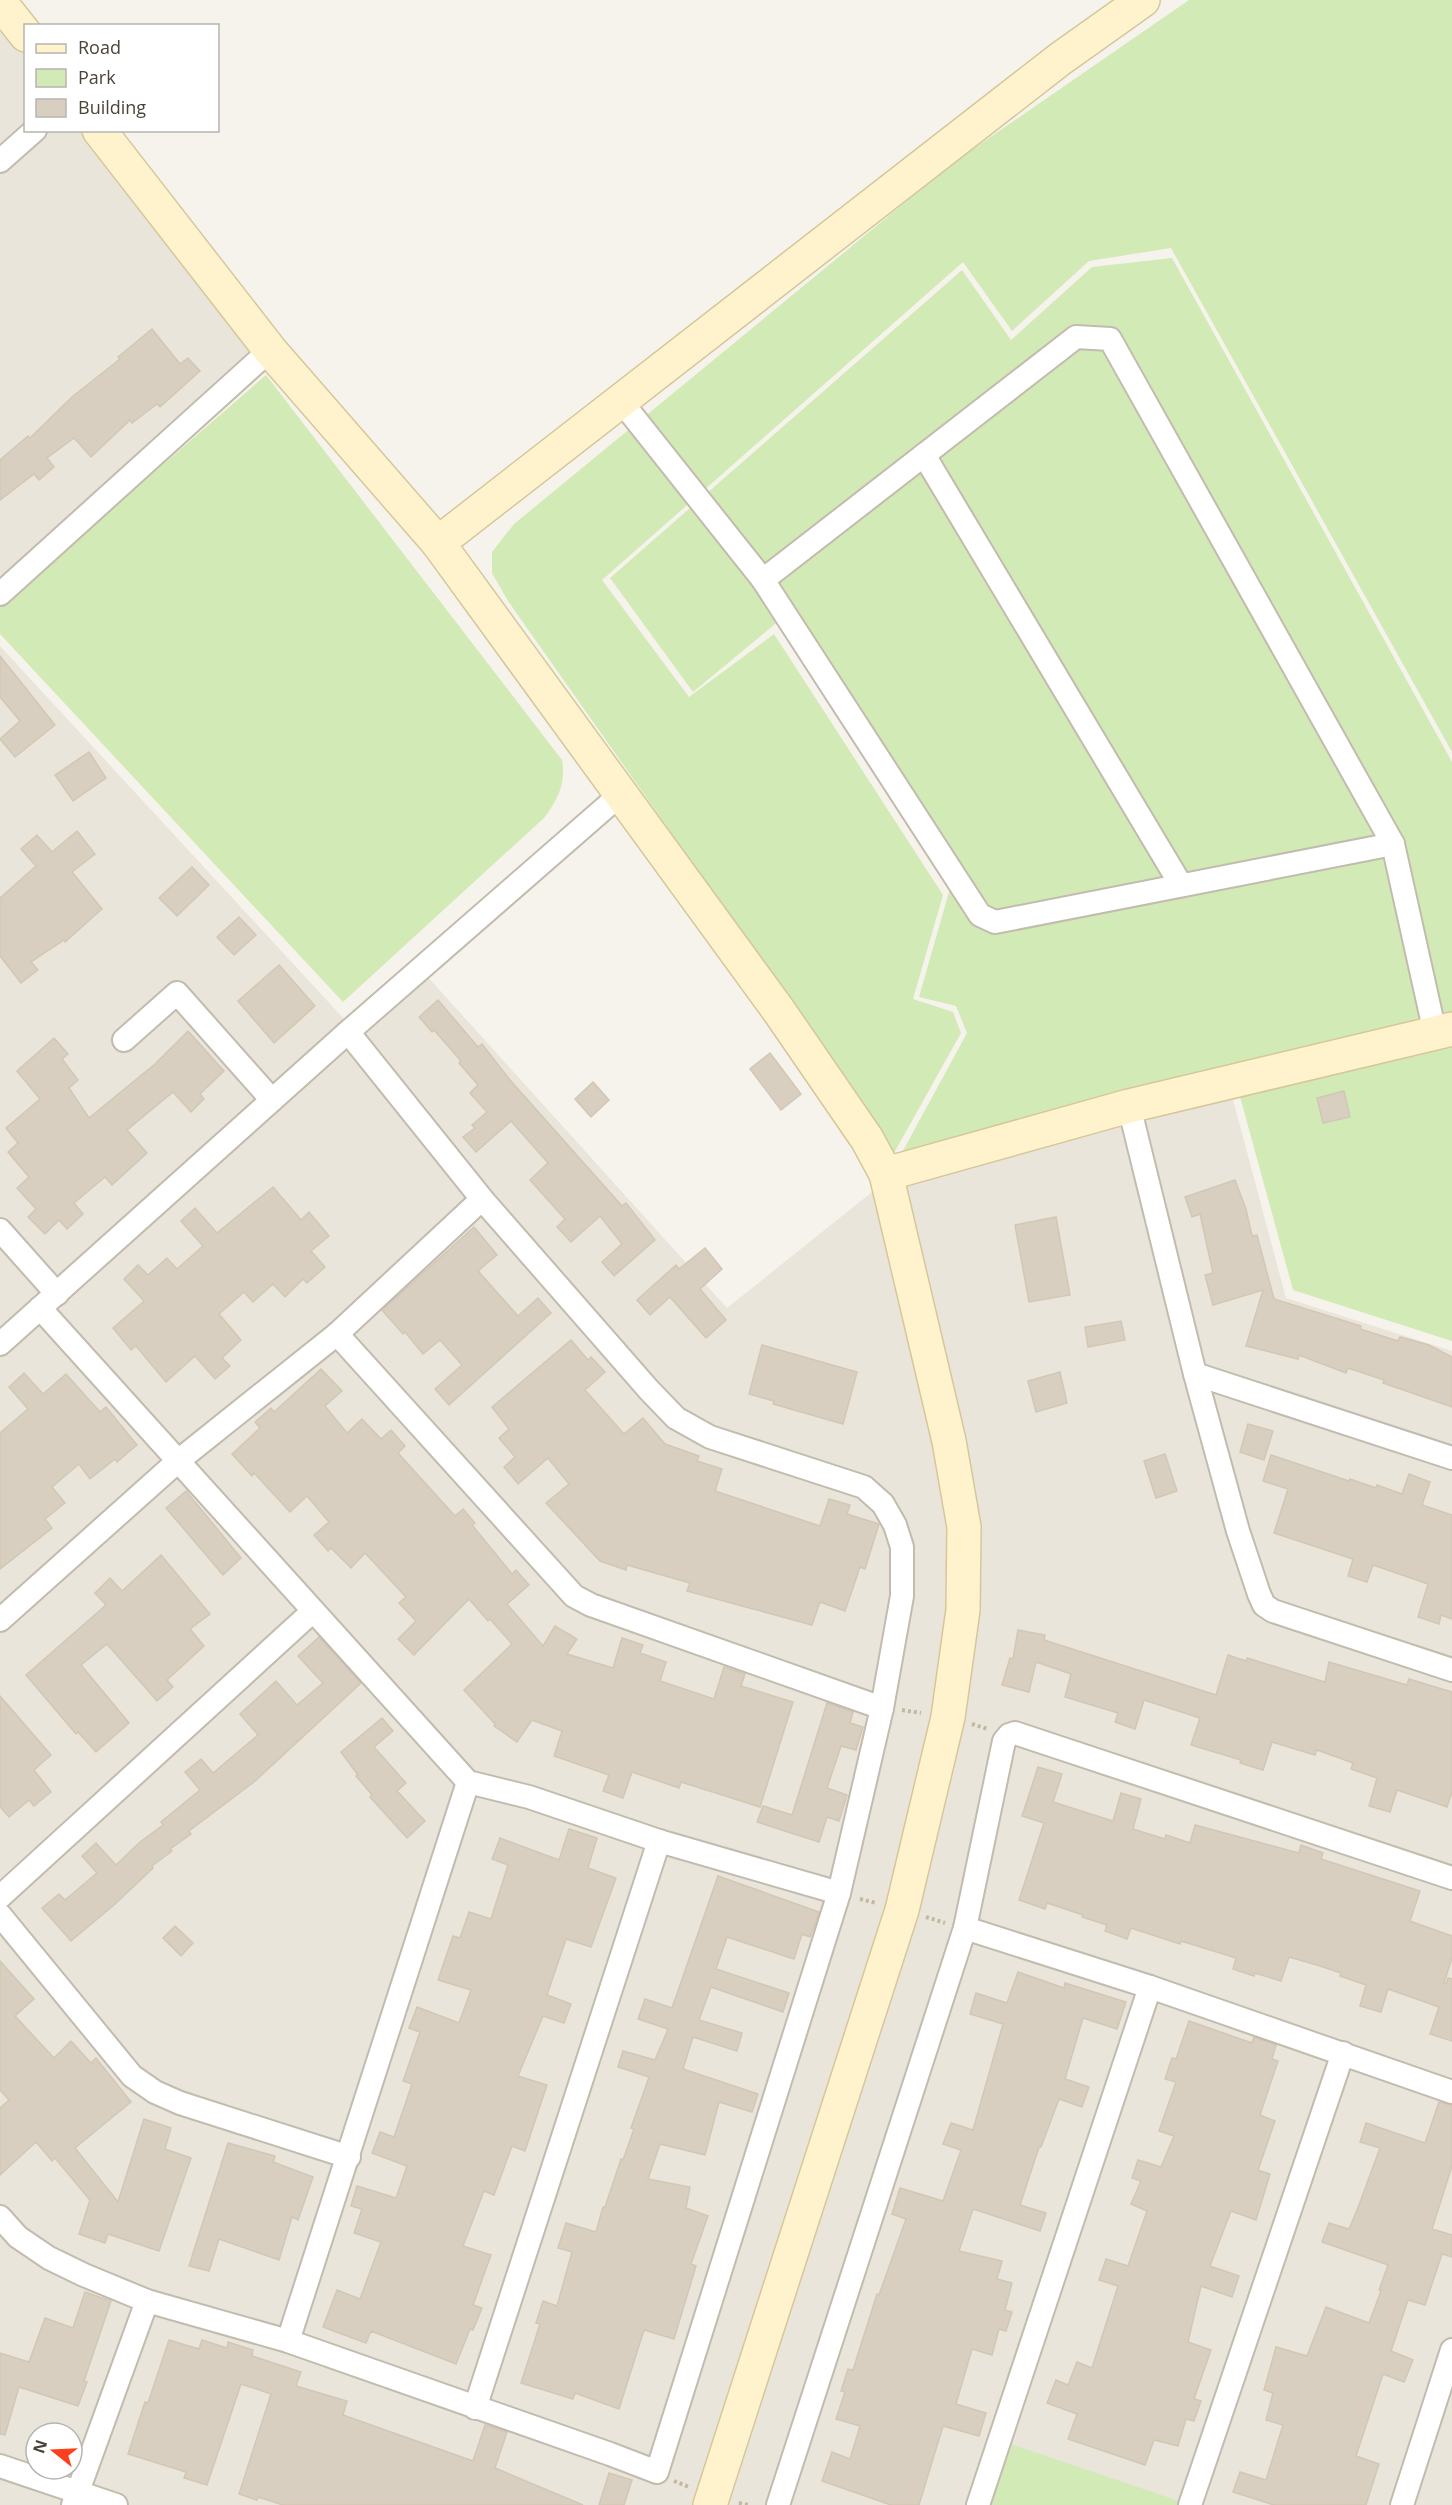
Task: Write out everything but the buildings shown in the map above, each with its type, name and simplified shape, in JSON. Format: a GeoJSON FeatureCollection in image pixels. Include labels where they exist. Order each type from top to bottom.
{"type":"FeatureCollection","features":[{"type":"Feature","properties":{"kind":"street"},"geometry":{"type":"LineString","coordinates":[[438,543],[1060,59],[1143,0]]}},
{"type":"Feature","properties":{"kind":"street"},"geometry":{"type":"LineString","coordinates":[[0,2],[24,32]]}},
{"type":"Feature","properties":{"kind":"street"},"geometry":{"type":"LineString","coordinates":[[0,161],[33,132]]}},
{"type":"Feature","properties":{"kind":"street"},"geometry":{"type":"LineString","coordinates":[[101,132],[270,350],[438,543],[779,1011],[867,1139],[886,1174],[950,1441],[964,1527],[963,1610],[948,1717],[902,1910],[711,2505]]}},
{"type":"Feature","properties":{"kind":"street"},"geometry":{"type":"LineString","coordinates":[[763,580],[1076,337],[1110,339],[1393,844],[1444,1031],[1129,1107],[886,1174]]}},
{"type":"Feature","properties":{"kind":"street"},"geometry":{"type":"LineString","coordinates":[[0,594],[270,350]]}},
{"type":"Feature","properties":{"kind":"street"},"geometry":{"type":"LineString","coordinates":[[621,401],[763,580],[980,915],[995,922],[1393,844]]}},
{"type":"Feature","properties":{"kind":"street"},"geometry":{"type":"LineString","coordinates":[[924,455],[1181,885]]}},
{"type":"Feature","properties":{"kind":"street"},"geometry":{"type":"LineString","coordinates":[[0,1344],[348,1032],[622,793]]}},
{"type":"Feature","properties":{"kind":"street"},"geometry":{"type":"LineString","coordinates":[[124,1040],[177,993],[272,1100]]}},
{"type":"Feature","properties":{"kind":"street"},"geometry":{"type":"LineString","coordinates":[[0,2217],[18,2237],[49,2258],[147,2301],[288,2341],[657,2472],[839,1893],[882,1708],[902,1596],[902,1547],[895,1525],[883,1504],[864,1487],[710,1437],[676,1418],[482,1199],[348,1032]]}},
{"type":"Feature","properties":{"kind":"street"},"geometry":{"type":"LineString","coordinates":[[1129,1107],[1195,1374],[1238,1531],[1264,1605],[1273,1611],[1452,1670]]}},
{"type":"Feature","properties":{"kind":"street"},"geometry":{"type":"LineString","coordinates":[[0,1620],[178,1461],[337,1334],[482,1199]]}},
{"type":"Feature","properties":{"kind":"street"},"geometry":{"type":"LineString","coordinates":[[0,1230],[49,1301],[178,1461],[468,1782],[529,1797],[659,1841],[839,1893]]}},
{"type":"Feature","properties":{"kind":"street"},"geometry":{"type":"LineString","coordinates":[[337,1334],[574,1596],[591,1605],[882,1708]]}},
{"type":"Feature","properties":{"kind":"street"},"geometry":{"type":"LineString","coordinates":[[1195,1374],[1452,1458]]}},
{"type":"Feature","properties":{"kind":"street"},"geometry":{"type":"LineString","coordinates":[[0,1897],[313,1611]]}},
{"type":"Feature","properties":{"kind":"street"},"geometry":{"type":"LineString","coordinates":[[778,2505],[964,1928],[1004,1741],[1009,1735],[1015,1733],[1452,1878]]}},
{"type":"Feature","properties":{"kind":"street"},"geometry":{"type":"LineString","coordinates":[[288,2341],[468,1782]]}},
{"type":"Feature","properties":{"kind":"street"},"geometry":{"type":"LineString","coordinates":[[475,2408],[659,1841]]}},
{"type":"Feature","properties":{"kind":"street"},"geometry":{"type":"LineString","coordinates":[[0,1915],[132,2076],[155,2092],[180,2103],[349,2157]]}},
{"type":"Feature","properties":{"kind":"street"},"geometry":{"type":"LineString","coordinates":[[964,1928],[1150,1987],[1452,2092]]}},
{"type":"Feature","properties":{"kind":"street"},"geometry":{"type":"LineString","coordinates":[[978,2505],[1150,1987]]}},
{"type":"Feature","properties":{"kind":"street"},"geometry":{"type":"LineString","coordinates":[[1190,2505],[1343,2053]]}},
{"type":"Feature","properties":{"kind":"street"},"geometry":{"type":"LineString","coordinates":[[75,2499],[147,2301]]}},
{"type":"Feature","properties":{"kind":"street"},"geometry":{"type":"LineString","coordinates":[[1402,2505],[1452,2350]]}},
{"type":"Feature","properties":{"kind":"street"},"geometry":{"type":"LineString","coordinates":[[0,2466],[75,2499],[116,2505]]}},
{"type":"Feature","properties":{"kind":"shaded area"},"geometry":{"type":"Polygon","coordinates":[[[0,0],[24,31],[24,132],[88,132],[258,349],[0,583],[0,0]]]}},
{"type":"Feature","properties":{"kind":"shaded area"},"geometry":{"type":"Polygon","coordinates":[[[0,646],[357,1033],[426,975],[727,1308],[882,1184],[1231,1092],[1286,1298],[1452,1351],[1452,2505],[0,2505],[0,646]]]}},
{"type":"Feature","properties":{"kind":"green space"},"geometry":{"type":"Polygon","coordinates":[[[1189,0],[1452,0],[1452,752],[1171,248],[1089,261],[1012,331],[963,262],[602,580],[689,697],[774,634],[943,895],[913,999],[953,1012],[961,1033],[894,1153],[879,1128],[508,601],[492,573],[492,552],[514,524],[953,163],[1189,0]]]}},
{"type":"Feature","properties":{"kind":"green space"},"geometry":{"type":"Polygon","coordinates":[[[1172,258],[1452,762],[1452,1019],[899,1158],[967,1033],[956,1006],[919,997],[957,864],[792,610],[693,692],[610,578],[962,270],[1011,340],[1092,267],[1172,258]]]}},
{"type":"Feature","properties":{"kind":"green space"},"geometry":{"type":"Polygon","coordinates":[[[266,375],[562,760],[563,777],[560,791],[544,818],[343,1002],[0,634],[0,606],[266,375]]]}},
{"type":"Feature","properties":{"kind":"green space"},"geometry":{"type":"Polygon","coordinates":[[[1452,1044],[1452,1341],[1293,1290],[1239,1093],[1452,1044]]]}},
{"type":"Feature","properties":{"kind":"green space"},"geometry":{"type":"Polygon","coordinates":[[[1008,2443],[1182,2502],[1181,2505],[987,2505],[1008,2443]]]}}]}
